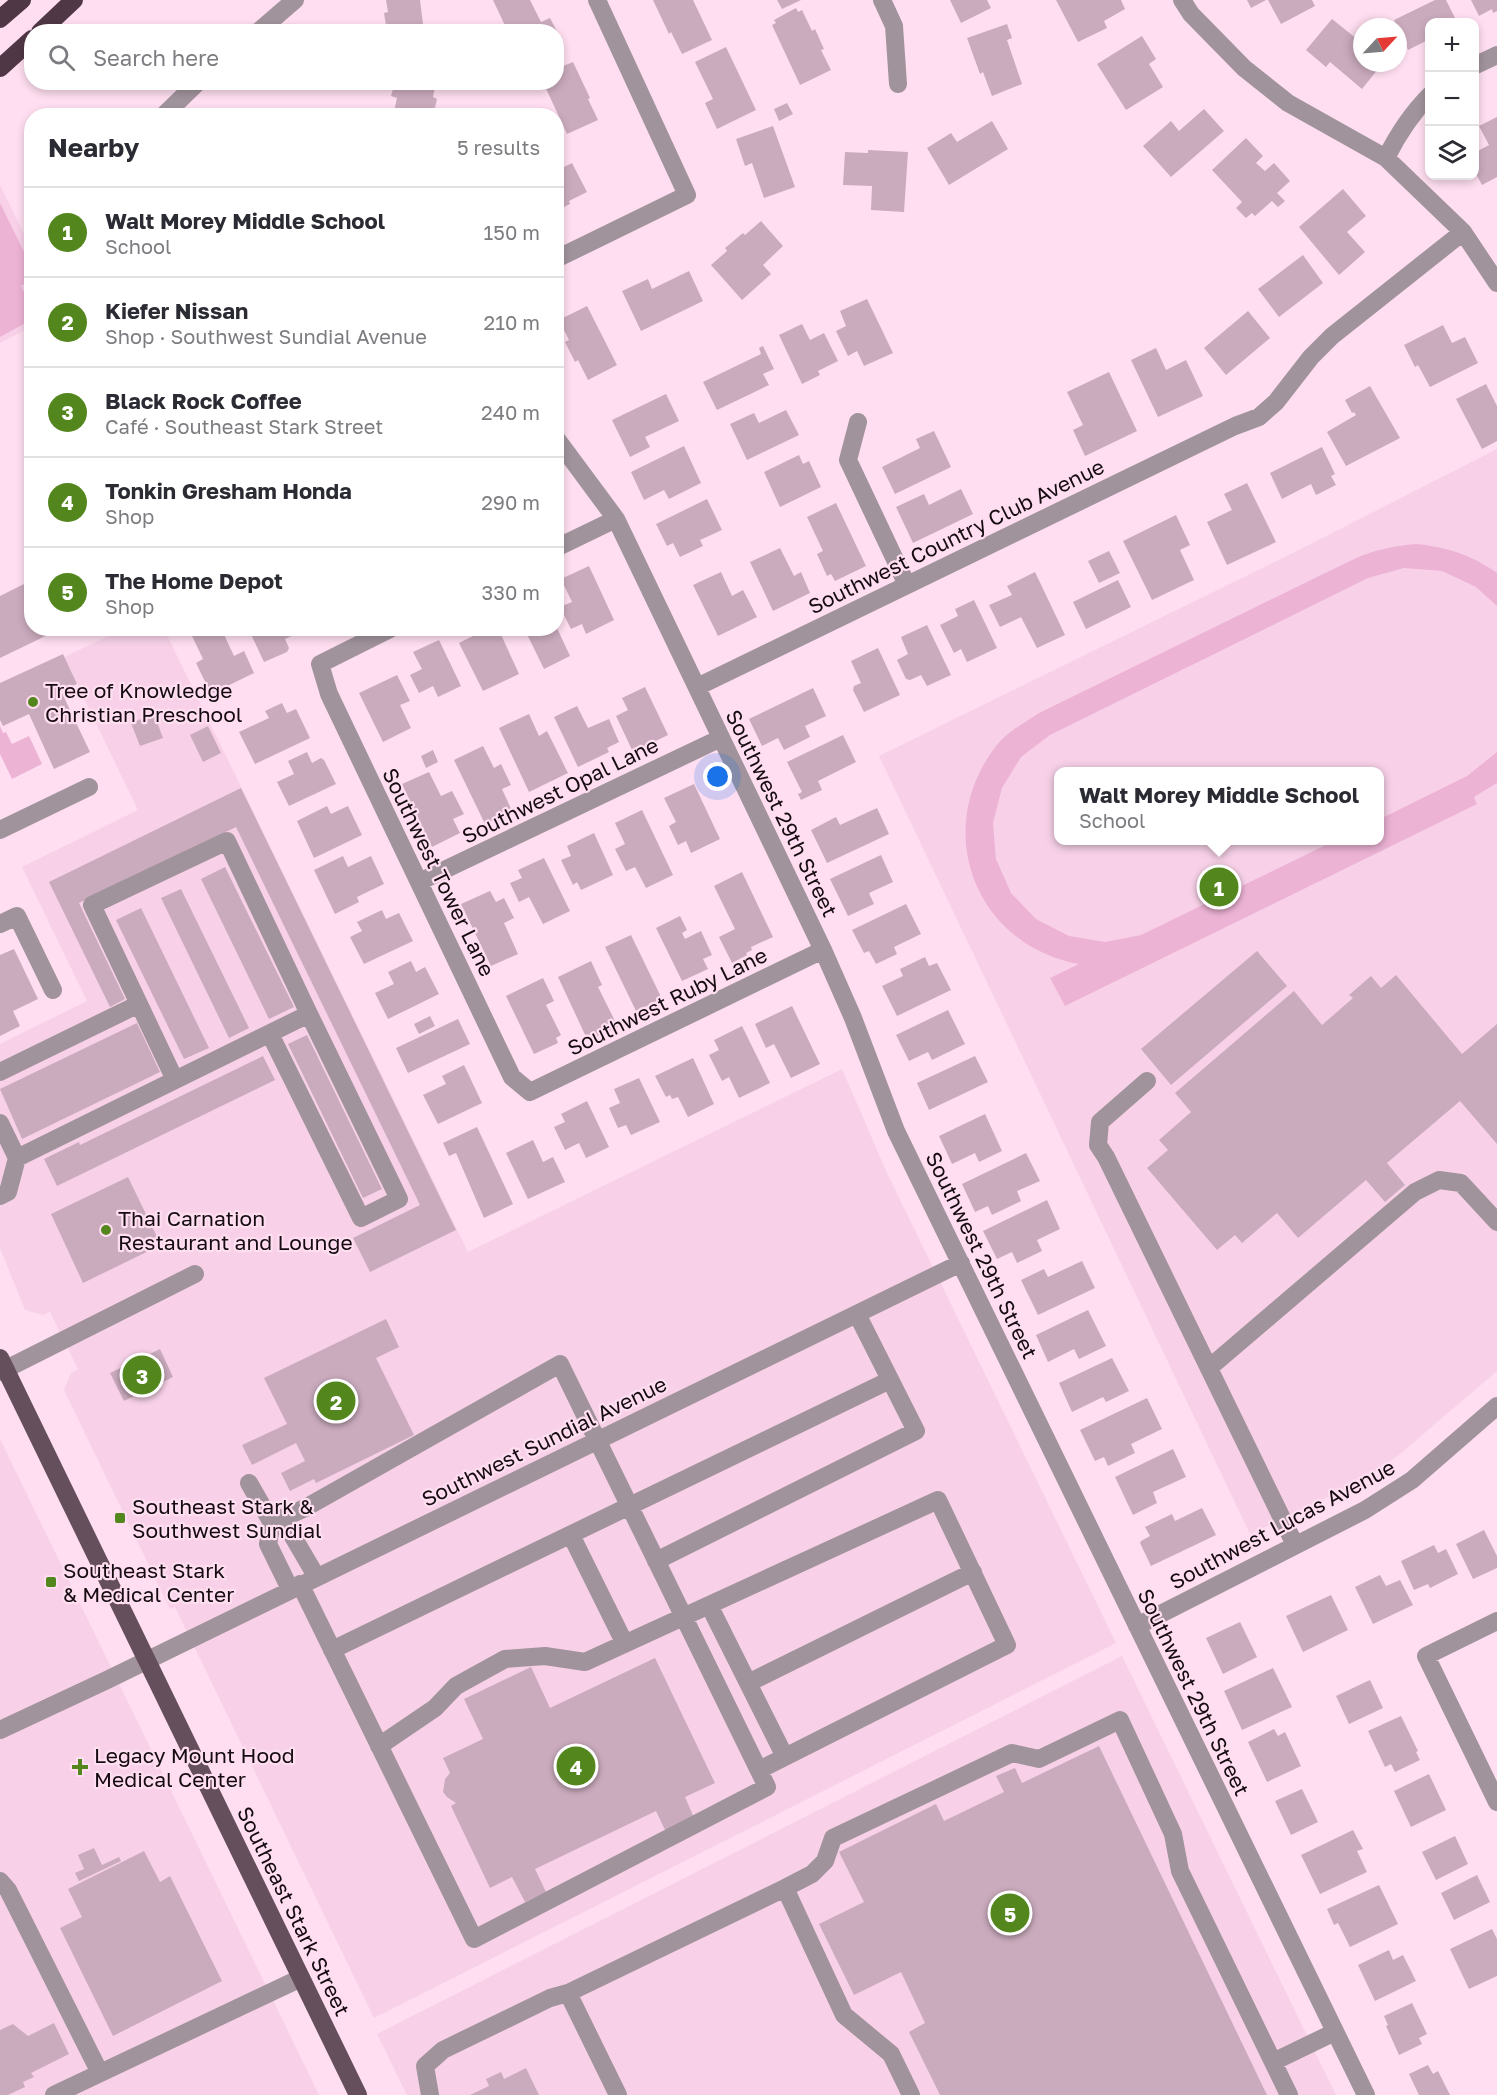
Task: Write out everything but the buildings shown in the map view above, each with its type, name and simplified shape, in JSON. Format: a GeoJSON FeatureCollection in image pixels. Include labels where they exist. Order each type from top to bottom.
{"type":"FeatureCollection","features":[{"type":"Feature","properties":{"kind":"highway"},"geometry":{"type":"LineString","coordinates":[[0,19],[22,0]]}},
{"type":"Feature","properties":{"kind":"highway"},"geometry":{"type":"LineString","coordinates":[[48,24],[74,0]]}},
{"type":"Feature","properties":{"kind":"highway"},"geometry":{"type":"LineString","coordinates":[[0,68],[24,46]]}},
{"type":"Feature","properties":{"kind":"main road","name":"Southeast Stark Street"},"geometry":{"type":"LineString","coordinates":[[2,1367],[358,2095]]}},
{"type":"Feature","properties":{"kind":"street"},"geometry":{"type":"LineString","coordinates":[[267,24],[295,0]]}},
{"type":"Feature","properties":{"kind":"street"},"geometry":{"type":"LineString","coordinates":[[564,255],[687,195],[597,0]]}},
{"type":"Feature","properties":{"kind":"street"},"geometry":{"type":"LineString","coordinates":[[882,0],[894,26],[898,84]]}},
{"type":"Feature","properties":{"kind":"street"},"geometry":{"type":"LineString","coordinates":[[1182,0],[1191,14],[1244,68],[1288,103],[1386,158],[1463,232],[1497,283]]}},
{"type":"Feature","properties":{"kind":"street"},"geometry":{"type":"LineString","coordinates":[[1479,64],[1497,55]]}},
{"type":"Feature","properties":{"kind":"street"},"geometry":{"type":"LineString","coordinates":[[171,108],[190,90]]}},
{"type":"Feature","properties":{"kind":"street"},"geometry":{"type":"LineString","coordinates":[[1386,158],[1399,132],[1414,110],[1425,99]]}},
{"type":"Feature","properties":{"kind":"street","name":"Southwest Country Club Avenue"},"geometry":{"type":"LineString","coordinates":[[697,687],[1235,426],[1259,417],[1276,402],[1311,357],[1332,336],[1463,232]]}},
{"type":"Feature","properties":{"kind":"street"},"geometry":{"type":"LineString","coordinates":[[858,422],[848,460],[907,585]]}},
{"type":"Feature","properties":{"kind":"street","name":"Southwest 29th Street"},"geometry":{"type":"LineString","coordinates":[[564,449],[616,519],[823,950],[853,1018],[896,1131],[1366,2095]]}},
{"type":"Feature","properties":{"kind":"street"},"geometry":{"type":"LineString","coordinates":[[564,544],[616,519]]}},
{"type":"Feature","properties":{"kind":"street","name":"Southwest Tower Lane"},"geometry":{"type":"LineString","coordinates":[[376,636],[320,664],[328,694],[512,1077],[530,1092]]}},
{"type":"Feature","properties":{"kind":"street","name":"Southwest Opal Lane"},"geometry":{"type":"LineString","coordinates":[[419,882],[721,738]]}},
{"type":"Feature","properties":{"kind":"street"},"geometry":{"type":"LineString","coordinates":[[0,830],[89,787]]}},
{"type":"Feature","properties":{"kind":"street"},"geometry":{"type":"LineString","coordinates":[[175,1080],[92,905],[227,841],[399,1199],[361,1218],[270,1034]]}},
{"type":"Feature","properties":{"kind":"street"},"geometry":{"type":"LineString","coordinates":[[0,924],[17,916],[53,990]]}},
{"type":"Feature","properties":{"kind":"street","name":"Southwest Ruby Lane"},"geometry":{"type":"LineString","coordinates":[[530,1092],[823,950]]}},
{"type":"Feature","properties":{"kind":"street"},"geometry":{"type":"LineString","coordinates":[[0,1072],[139,1004]]}},
{"type":"Feature","properties":{"kind":"street"},"geometry":{"type":"LineString","coordinates":[[17,1158],[309,1014]]}},
{"type":"Feature","properties":{"kind":"street"},"geometry":{"type":"LineString","coordinates":[[1147,1082],[1100,1122],[1098,1145],[1106,1157],[1295,1545]]}},
{"type":"Feature","properties":{"kind":"street"},"geometry":{"type":"LineString","coordinates":[[0,1123],[17,1158],[8,1192],[0,1196]]}},
{"type":"Feature","properties":{"kind":"street"},"geometry":{"type":"LineString","coordinates":[[1209,1368],[1416,1192],[1439,1180],[1461,1183],[1497,1222]]}},
{"type":"Feature","properties":{"kind":"street","name":"Southwest Sundial Avenue"},"geometry":{"type":"LineString","coordinates":[[0,1731],[961,1263]]}},
{"type":"Feature","properties":{"kind":"street"},"geometry":{"type":"LineString","coordinates":[[2,1367],[195,1274]]}},
{"type":"Feature","properties":{"kind":"street"},"geometry":{"type":"LineString","coordinates":[[656,1561],[916,1431],[857,1314]]}},
{"type":"Feature","properties":{"kind":"street"},"geometry":{"type":"LineString","coordinates":[[249,1484],[273,1523],[288,1528],[302,1583],[332,1650],[474,1939],[767,1787],[560,1364],[305,1508],[273,1523]]}},
{"type":"Feature","properties":{"kind":"street"},"geometry":{"type":"LineString","coordinates":[[332,1650],[890,1380]]}},
{"type":"Feature","properties":{"kind":"street","name":"Southwest Lucas Avenue"},"geometry":{"type":"LineString","coordinates":[[1137,1626],[1365,1510],[1412,1480],[1497,1406]]}},
{"type":"Feature","properties":{"kind":"street"},"geometry":{"type":"LineString","coordinates":[[379,1746],[435,1708],[456,1686],[505,1659],[545,1656],[585,1662],[938,1500],[1007,1645],[759,1770]]}},
{"type":"Feature","properties":{"kind":"street"},"geometry":{"type":"LineString","coordinates":[[273,1523],[268,1544],[302,1583]]}},
{"type":"Feature","properties":{"kind":"street"},"geometry":{"type":"LineString","coordinates":[[571,1535],[625,1644]]}},
{"type":"Feature","properties":{"kind":"street"},"geometry":{"type":"LineString","coordinates":[[748,1683],[973,1572]]}},
{"type":"Feature","properties":{"kind":"street"},"geometry":{"type":"LineString","coordinates":[[709,1605],[785,1757]]}},
{"type":"Feature","properties":{"kind":"street"},"geometry":{"type":"LineString","coordinates":[[1497,1621],[1426,1656],[1497,1802]]}},
{"type":"Feature","properties":{"kind":"street"},"geometry":{"type":"LineString","coordinates":[[430,2095],[425,2066],[442,2050],[550,1998],[568,1993],[812,1874],[825,1861],[833,1838],[1012,1753],[1039,1759],[1120,1720],[1173,1834],[1180,1871],[1289,2095]]}},
{"type":"Feature","properties":{"kind":"street"},"geometry":{"type":"LineString","coordinates":[[0,1881],[8,1890],[100,2073]]}},
{"type":"Feature","properties":{"kind":"street"},"geometry":{"type":"LineString","coordinates":[[785,1888],[844,2014],[891,2054],[911,2095]]}},
{"type":"Feature","properties":{"kind":"street"},"geometry":{"type":"LineString","coordinates":[[54,2095],[301,1978]]}},
{"type":"Feature","properties":{"kind":"street"},"geometry":{"type":"LineString","coordinates":[[568,1993],[618,2095]]}},
{"type":"Feature","properties":{"kind":"street"},"geometry":{"type":"LineString","coordinates":[[1273,2062],[1335,2032]]}},
{"type":"Feature","properties":{"kind":"shaded area"},"geometry":{"type":"Polygon","coordinates":[[[0,185],[24,234],[24,331],[0,343],[0,185]]]}},
{"type":"Feature","properties":{"kind":"shaded area"},"geometry":{"type":"Polygon","coordinates":[[[0,203],[24,252],[24,284],[21,286],[24,292],[24,324],[0,337],[0,203]]]}},
{"type":"Feature","properties":{"kind":"shaded area"},"geometry":{"type":"Polygon","coordinates":[[[1497,449],[1497,1371],[1400,1454],[1366,1479],[1250,1534],[879,756],[1291,554],[1497,449]]]}},
{"type":"Feature","properties":{"kind":"shaded area"},"geometry":{"type":"Polygon","coordinates":[[[1416,544],[1438,547],[1478,561],[1497,573],[1497,606],[1476,587],[1442,571],[1404,568],[1368,578],[1050,735],[1021,757],[1002,788],[993,823],[996,859],[1011,893],[1036,919],[1069,936],[1105,942],[1141,935],[1326,845],[1384,845],[1384,817],[1467,776],[1497,752],[1497,783],[1474,797],[1477,804],[1065,1006],[1050,978],[1079,964],[1043,953],[1013,934],[990,909],[974,879],[966,847],[967,813],[977,779],[996,746],[1010,732],[1039,713],[1354,559],[1399,546],[1416,544]]]}},
{"type":"Feature","properties":{"kind":"shaded area"},"geometry":{"type":"Polygon","coordinates":[[[108,636],[167,636],[468,1252],[842,1069],[887,1173],[1116,1643],[374,2018],[175,1607],[170,1609],[64,1390],[71,1373],[78,1369],[50,1312],[43,1315],[25,1310],[0,1248],[0,1044],[87,1001],[22,867],[138,810],[64,657],[108,636]]]}},
{"type":"Feature","properties":{"kind":"shaded area"},"geometry":{"type":"Polygon","coordinates":[[[0,726],[12,744],[29,736],[42,764],[12,779],[0,754],[0,726]]]}},
{"type":"Feature","properties":{"kind":"shaded area","name":"Legacy Mount Hood Medical Center"},"geometry":{"type":"Polygon","coordinates":[[[0,1439],[319,2095],[0,2095],[0,1439]]]}},
{"type":"Feature","properties":{"kind":"shaded area"},"geometry":{"type":"Polygon","coordinates":[[[1122,1656],[1336,2095],[407,2095],[377,2034],[1122,1656]]]}},
{"type":"Feature","properties":{"kind":"place","name":"Tree of Knowledge Christian Preschool"},"geometry":{"type":"Point","coordinates":[33,702]}},
{"type":"Feature","properties":{"kind":"place","name":"Walt Morey Middle School"},"geometry":{"type":"Point","coordinates":[1219,887]}},
{"type":"Feature","properties":{"kind":"place","name":"Thai Carnation Restaurant and Lounge"},"geometry":{"type":"Point","coordinates":[106,1230]}},
{"type":"Feature","properties":{"kind":"place","name":"Black Rock Coffee"},"geometry":{"type":"Point","coordinates":[142,1375]}},
{"type":"Feature","properties":{"kind":"place","name":"Kiefer Nissan"},"geometry":{"type":"Point","coordinates":[336,1401]}},
{"type":"Feature","properties":{"kind":"place","name":"Southeast Stark & Southwest Sundial"},"geometry":{"type":"Point","coordinates":[120,1518]}},
{"type":"Feature","properties":{"kind":"place","name":"Southeast Stark & Medical Center"},"geometry":{"type":"Point","coordinates":[51,1582]}},
{"type":"Feature","properties":{"kind":"place","name":"Tonkin Gresham Honda"},"geometry":{"type":"Point","coordinates":[576,1766]}},
{"type":"Feature","properties":{"kind":"place","name":"Legacy Mount Hood Medical Center"},"geometry":{"type":"Point","coordinates":[80,1767]}},
{"type":"Feature","properties":{"kind":"place","name":"The Home Depot"},"geometry":{"type":"Point","coordinates":[1010,1913]}}]}
